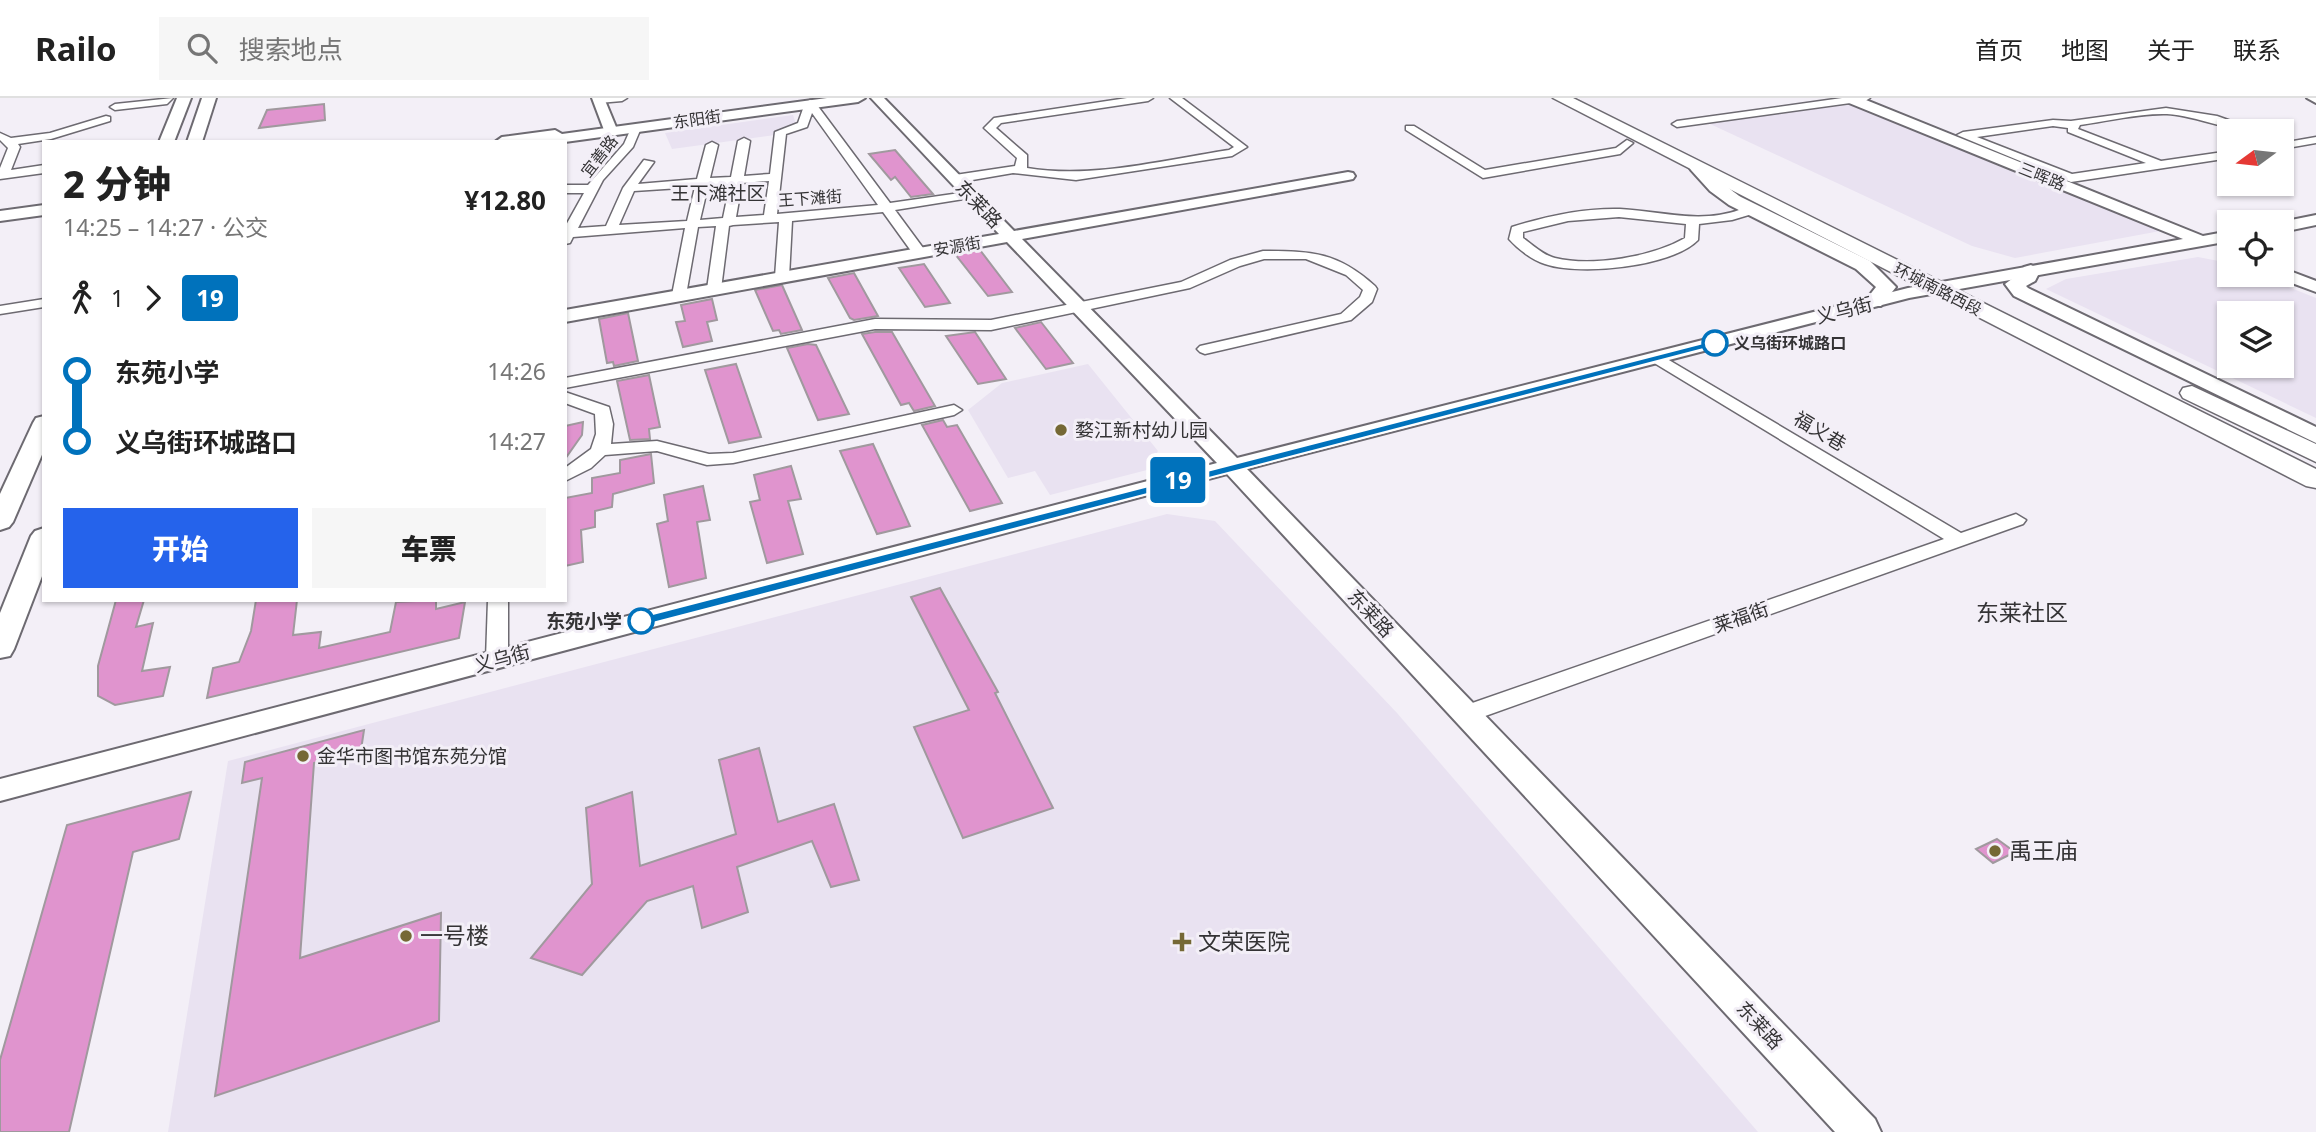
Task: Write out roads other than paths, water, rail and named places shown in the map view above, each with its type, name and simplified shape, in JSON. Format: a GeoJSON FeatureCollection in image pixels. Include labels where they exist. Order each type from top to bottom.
{"type":"FeatureCollection","features":[{"type":"Feature","properties":{"kind":"main road"},"geometry":{"type":"LineString","coordinates":[[167,140],[184,98]]}},
{"type":"Feature","properties":{"kind":"main road"},"geometry":{"type":"LineString","coordinates":[[195,140],[209,98]]}},
{"type":"Feature","properties":{"kind":"main road","name":"东阳街"},"geometry":{"type":"LineString","coordinates":[[516,140],[814,101],[858,98]]}},
{"type":"Feature","properties":{"kind":"main road","name":"环城南路西段"},"geometry":{"type":"LineString","coordinates":[[1561,98],[2316,480]]}},
{"type":"Feature","properties":{"kind":"main road","name":"环城南路西段"},"geometry":{"type":"LineString","coordinates":[[1590,98],[2316,454]]}},
{"type":"Feature","properties":{"kind":"main road","name":"东阳街"},"geometry":{"type":"LineString","coordinates":[[550,140],[814,101]]}},
{"type":"Feature","properties":{"kind":"main road"},"geometry":{"type":"LineString","coordinates":[[1697,167],[1716,188],[1740,204],[1863,265],[1886,287],[1874,302]]}},
{"type":"Feature","properties":{"kind":"main road"},"geometry":{"type":"LineString","coordinates":[[0,211],[42,205]]}},
{"type":"Feature","properties":{"kind":"main road"},"geometry":{"type":"LineString","coordinates":[[0,216],[42,210]]}},
{"type":"Feature","properties":{"kind":"main road"},"geometry":{"type":"LineString","coordinates":[[2031,271],[2028,277],[2014,284],[2021,292],[2316,436]]}},
{"type":"Feature","properties":{"kind":"main road"},"geometry":{"type":"LineString","coordinates":[[0,522],[42,428]]}},
{"type":"Feature","properties":{"kind":"main road"},"geometry":{"type":"LineString","coordinates":[[0,649],[42,542]]}},
{"type":"Feature","properties":{"kind":"street"},"geometry":{"type":"LineString","coordinates":[[93,135],[118,103],[167,101],[168,98]]}},
{"type":"Feature","properties":{"kind":"street"},"geometry":{"type":"LineString","coordinates":[[609,127],[599,99],[618,98]]}},
{"type":"Feature","properties":{"kind":"street","name":"东莱路"},"geometry":{"type":"LineString","coordinates":[[877,98],[1232,466],[1861,1132]]}},
{"type":"Feature","properties":{"kind":"street"},"geometry":{"type":"LineString","coordinates":[[1020,171],[1023,157],[989,128],[998,120],[1148,98]]}},
{"type":"Feature","properties":{"kind":"street","name":"王下滩街"},"geometry":{"type":"LineString","coordinates":[[567,237],[610,230],[886,209],[1013,169],[1076,176],[1232,153],[1241,147],[1175,98]]}},
{"type":"Feature","properties":{"kind":"street"},"geometry":{"type":"LineString","coordinates":[[1677,124],[1860,99]]}},
{"type":"Feature","properties":{"kind":"street","name":"三晖路"},"geometry":{"type":"LineString","coordinates":[[1860,99],[2217,247]]}},
{"type":"Feature","properties":{"kind":"street"},"geometry":{"type":"LineString","coordinates":[[770,219],[781,132],[803,125],[814,101]]}},
{"type":"Feature","properties":{"kind":"street"},"geometry":{"type":"LineString","coordinates":[[814,101],[886,209],[919,252]]}},
{"type":"Feature","properties":{"kind":"street"},"geometry":{"type":"LineString","coordinates":[[2160,164],[2072,130],[2076,122],[2166,111],[2217,119]]}},
{"type":"Feature","properties":{"kind":"street"},"geometry":{"type":"LineString","coordinates":[[4,138],[51,136],[106,119]]}},
{"type":"Feature","properties":{"kind":"street"},"geometry":{"type":"LineString","coordinates":[[2075,125],[2053,123],[1963,135],[2071,178],[2217,155]]}},
{"type":"Feature","properties":{"kind":"street","name":"宜善路"},"geometry":{"type":"LineString","coordinates":[[567,237],[593,189],[629,145],[636,128]]}},
{"type":"Feature","properties":{"kind":"street"},"geometry":{"type":"LineString","coordinates":[[1410,128],[1483,174],[1620,151],[1627,143]]}},
{"type":"Feature","properties":{"kind":"street"},"geometry":{"type":"LineString","coordinates":[[1,175],[14,147],[4,138]]}},
{"type":"Feature","properties":{"kind":"street"},"geometry":{"type":"LineString","coordinates":[[2294,143],[2316,140]]}},
{"type":"Feature","properties":{"kind":"street"},"geometry":{"type":"LineString","coordinates":[[714,289],[744,141]]}},
{"type":"Feature","properties":{"kind":"street"},"geometry":{"type":"LineString","coordinates":[[680,295],[692,225],[712,145]]}},
{"type":"Feature","properties":{"kind":"street"},"geometry":{"type":"LineString","coordinates":[[610,230],[629,188],[648,162]]}},
{"type":"Feature","properties":{"kind":"street"},"geometry":{"type":"LineString","coordinates":[[1,175],[42,169]]}},
{"type":"Feature","properties":{"kind":"street","name":"安源街"},"geometry":{"type":"LineString","coordinates":[[567,316],[1348,176]]}},
{"type":"Feature","properties":{"kind":"street"},"geometry":{"type":"LineString","coordinates":[[629,188],[775,177]]}},
{"type":"Feature","properties":{"kind":"street"},"geometry":{"type":"LineString","coordinates":[[567,189],[593,189]]}},
{"type":"Feature","properties":{"kind":"street"},"geometry":{"type":"LineString","coordinates":[[1693,223],[1691,240],[1680,249],[1664,255],[1620,262],[1551,262],[1516,239],[1517,230],[1534,224],[1598,214],[1693,223],[1748,211],[1740,204]]}},
{"type":"Feature","properties":{"kind":"street"},"geometry":{"type":"LineString","coordinates":[[782,277],[786,218]]}},
{"type":"Feature","properties":{"kind":"street"},"geometry":{"type":"LineString","coordinates":[[2294,225],[2316,220]]}},
{"type":"Feature","properties":{"kind":"street","name":"义乌街"},"geometry":{"type":"LineString","coordinates":[[0,790],[1232,466],[1874,302],[1936,288],[2217,238]]}},
{"type":"Feature","properties":{"kind":"street"},"geometry":{"type":"LineString","coordinates":[[567,383],[875,324],[991,325],[1185,285],[1235,263],[1279,254],[1307,255],[1332,263],[1352,272],[1370,289],[1367,299],[1346,317],[1205,349]]}},
{"type":"Feature","properties":{"kind":"street"},"geometry":{"type":"LineString","coordinates":[[2294,278],[2316,287]]}},
{"type":"Feature","properties":{"kind":"street"},"geometry":{"type":"LineString","coordinates":[[0,310],[42,303]]}},
{"type":"Feature","properties":{"kind":"street","name":"福义巷"},"geometry":{"type":"LineString","coordinates":[[1657,358],[1961,540]]}},
{"type":"Feature","properties":{"kind":"street"},"geometry":{"type":"LineString","coordinates":[[567,398],[603,411],[606,427],[600,450],[590,462],[567,475]]}},
{"type":"Feature","properties":{"kind":"street"},"geometry":{"type":"LineString","coordinates":[[600,450],[657,446],[691,453],[707,460],[733,458],[954,410]]}},
{"type":"Feature","properties":{"kind":"street","name":"莱福街"},"geometry":{"type":"LineString","coordinates":[[1466,714],[2016,520]]}},
{"type":"Feature","properties":{"kind":"street"},"geometry":{"type":"LineString","coordinates":[[497,659],[498,602]]}},
{"type":"Feature","properties":{"kind":"place","name":"义乌街环城路口"},"geometry":{"type":"Point","coordinates":[1715,343]}},
{"type":"Feature","properties":{"kind":"place","name":"婺江新村幼儿园"},"geometry":{"type":"Point","coordinates":[1061,430]}},
{"type":"Feature","properties":{"kind":"place","name":"东苑小学"},"geometry":{"type":"Point","coordinates":[641,621]}},
{"type":"Feature","properties":{"kind":"place","name":"金华市图书馆东苑分馆"},"geometry":{"type":"Point","coordinates":[303,756]}},
{"type":"Feature","properties":{"kind":"place","name":"禹王庙"},"geometry":{"type":"Point","coordinates":[1995,851]}},
{"type":"Feature","properties":{"kind":"place","name":"一号楼"},"geometry":{"type":"Point","coordinates":[406,936]}},
{"type":"Feature","properties":{"kind":"place","name":"文荣医院"},"geometry":{"type":"Point","coordinates":[1182,942]}},
{"type":"Feature","properties":{"kind":"district","name":"王下滩社区"},"geometry":{"type":"Point","coordinates":[718,193]}},
{"type":"Feature","properties":{"kind":"district","name":"东莱社区"},"geometry":{"type":"Point","coordinates":[2022,613]}}]}
